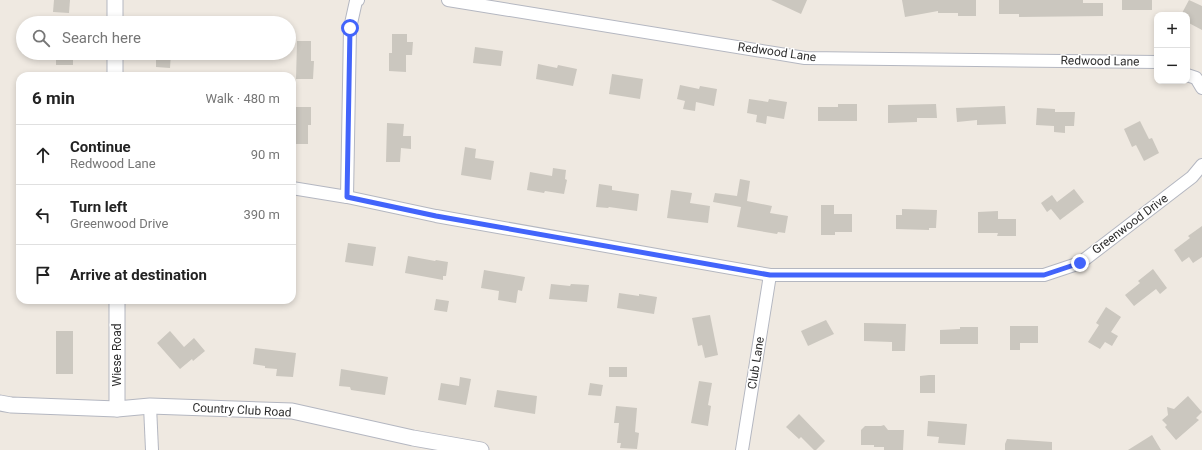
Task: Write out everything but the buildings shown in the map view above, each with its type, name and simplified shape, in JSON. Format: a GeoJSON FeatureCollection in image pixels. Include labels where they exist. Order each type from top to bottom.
{"type":"FeatureCollection","features":[{"type":"Feature","properties":{"kind":"street"},"geometry":{"type":"LineString","coordinates":[[115,0],[115,16]]}},
{"type":"Feature","properties":{"kind":"street"},"geometry":{"type":"LineString","coordinates":[[347,197],[350,28],[356,1],[358,0]]}},
{"type":"Feature","properties":{"kind":"street","name":"Redwood Lane"},"geometry":{"type":"LineString","coordinates":[[448,0],[806,58],[1154,62]]}},
{"type":"Feature","properties":{"kind":"street"},"geometry":{"type":"LineString","coordinates":[[115,60],[115,72]]}},
{"type":"Feature","properties":{"kind":"street"},"geometry":{"type":"LineString","coordinates":[[1190,75],[1196,78],[1202,88]]}},
{"type":"Feature","properties":{"kind":"street","name":"Greenwood Drive"},"geometry":{"type":"LineString","coordinates":[[296,189],[347,197],[436,216],[770,275],[1044,275],[1080,263],[1192,177],[1202,165]]}},
{"type":"Feature","properties":{"kind":"street","name":"Club Lane"},"geometry":{"type":"LineString","coordinates":[[742,450],[770,275]]}},
{"type":"Feature","properties":{"kind":"street","name":"Wiese Road"},"geometry":{"type":"LineString","coordinates":[[117,304],[117,409]]}},
{"type":"Feature","properties":{"kind":"street","name":"Country Club Road"},"geometry":{"type":"LineString","coordinates":[[0,403],[11,405],[117,409],[150,406],[292,411],[413,438],[481,450]]}},
{"type":"Feature","properties":{"kind":"street"},"geometry":{"type":"LineString","coordinates":[[150,406],[152,450]]}},
{"type":"Feature","properties":{"kind":"route"},"geometry":{"type":"LineString","coordinates":[[350,28],[347,197],[436,216],[770,275],[1044,275],[1080,263]]}}]}
